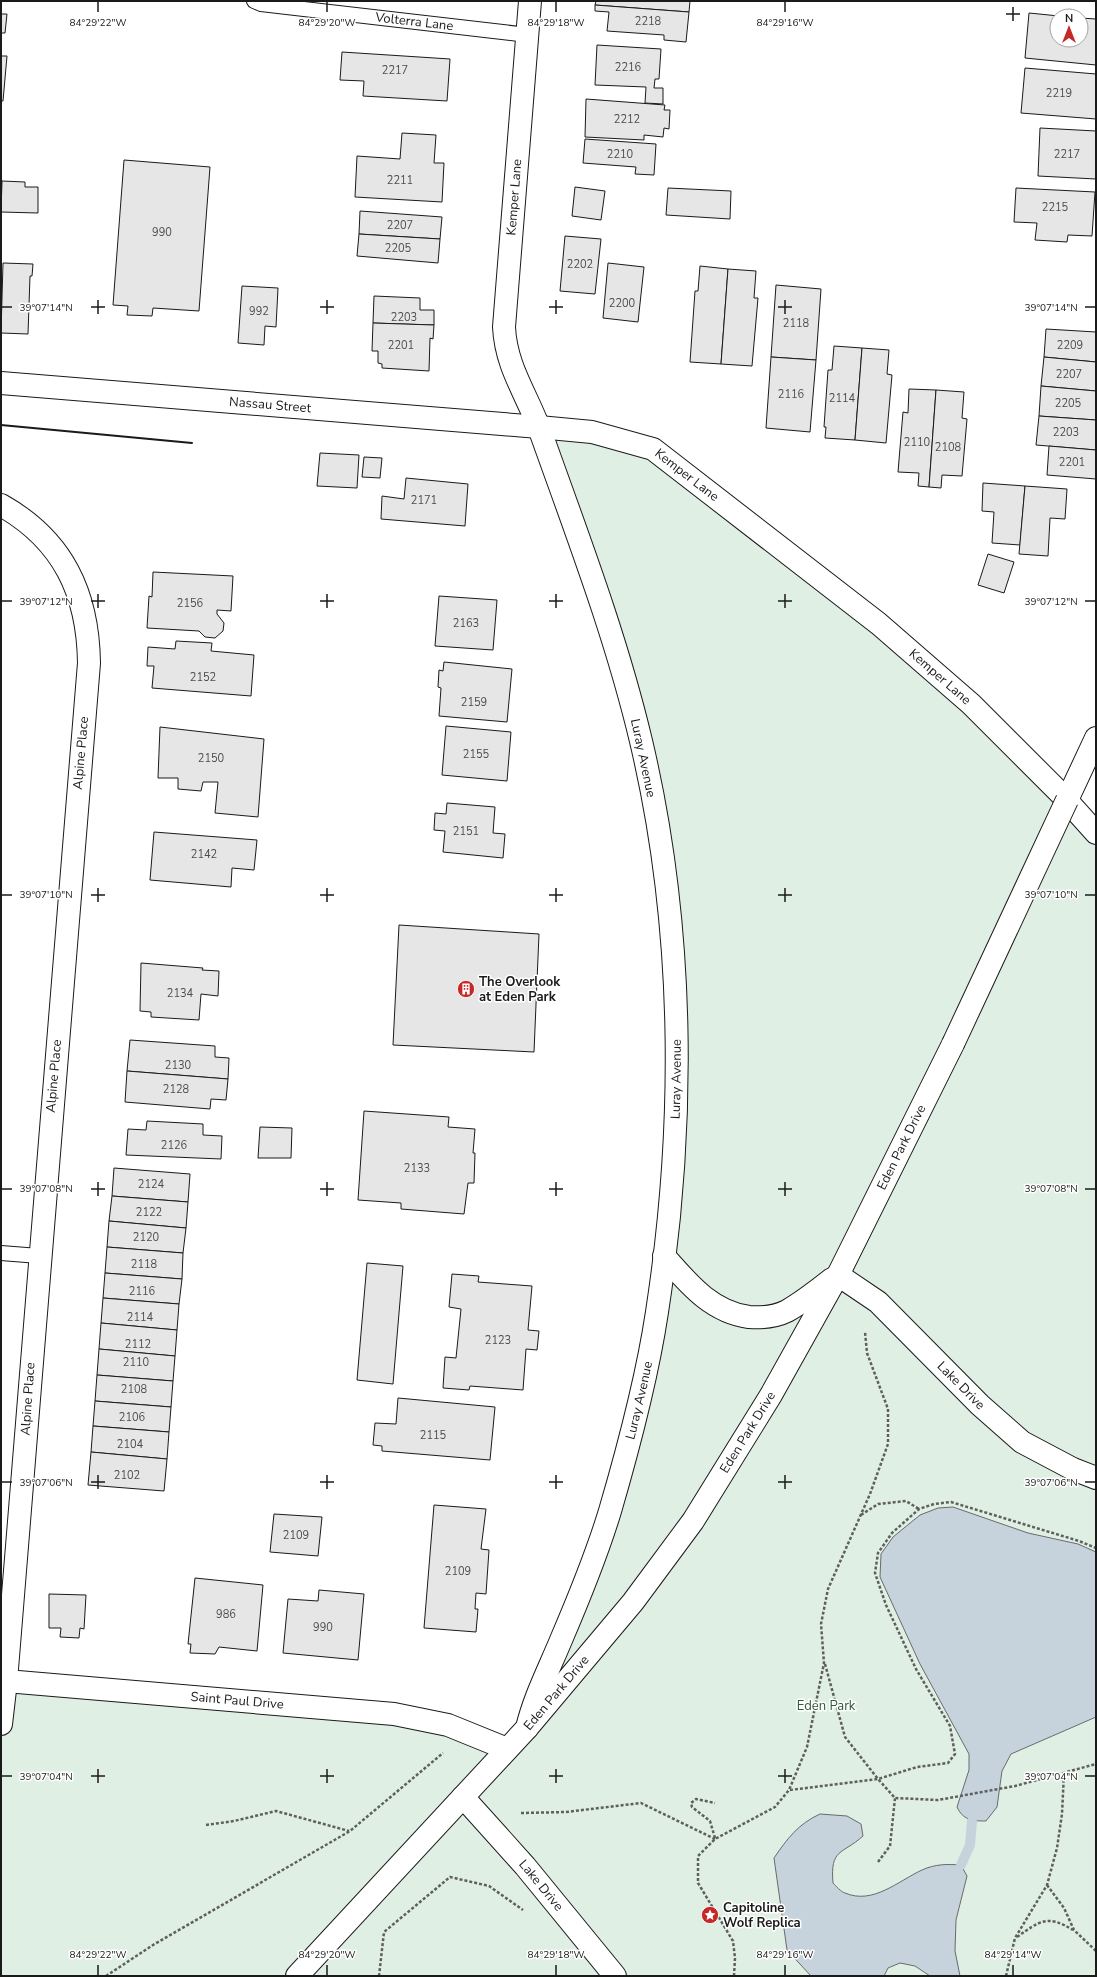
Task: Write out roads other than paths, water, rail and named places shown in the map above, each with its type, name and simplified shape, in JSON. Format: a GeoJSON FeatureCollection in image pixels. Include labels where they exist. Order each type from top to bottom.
{"type":"FeatureCollection","features":[{"type":"Feature","properties":{"kind":"street","name":"Kemper Lane"},"geometry":{"type":"LineString","coordinates":[[530,1],[504,327],[505,345],[512,368],[540,427],[592,432],[653,449],[885,629],[971,704],[1061,794],[1096,833]]}},
{"type":"Feature","properties":{"kind":"street","name":"Nassau Street"},"geometry":{"type":"LineString","coordinates":[[1,384],[540,427]]}},
{"type":"Feature","properties":{"kind":"street","name":"Luray Avenue"},"geometry":{"type":"LineString","coordinates":[[527,1728],[531,1710],[570,1619],[610,1510],[638,1406],[656,1315],[671,1201],[677,1085],[674,970],[662,855],[641,742],[612,631],[540,427]]}},
{"type":"Feature","properties":{"kind":"street","name":"Alpine Place"},"geometry":{"type":"LineString","coordinates":[[1,504],[16,513],[38,531],[58,553],[78,592],[88,634],[89,663],[40,1256],[6,1624],[6,1681]]}},
{"type":"Feature","properties":{"kind":"street","name":"Eden Park Drive"},"geometry":{"type":"LineString","coordinates":[[297,1976],[527,1728],[632,1602],[694,1521],[770,1395],[838,1275],[952,1044],[1096,738]]}},
{"type":"Feature","properties":{"kind":"street"},"geometry":{"type":"LineString","coordinates":[[664,1256],[690,1285],[713,1305],[735,1315],[761,1318],[774,1316],[787,1311],[838,1275]]}},
{"type":"Feature","properties":{"kind":"street","name":"Lake Drive"},"geometry":{"type":"LineString","coordinates":[[838,1275],[878,1302],[980,1405],[1022,1442],[1073,1469],[1096,1478]]}},
{"type":"Feature","properties":{"kind":"street"},"geometry":{"type":"LineString","coordinates":[[1,1724],[6,1681]]}},
{"type":"Feature","properties":{"kind":"street","name":"Saint Paul Drive"},"geometry":{"type":"LineString","coordinates":[[6,1681],[394,1714],[448,1725],[499,1745],[506,1750]]}},
{"type":"Feature","properties":{"kind":"street","name":"Lake Drive"},"geometry":{"type":"LineString","coordinates":[[463,1796],[525,1866],[615,1976]]}},
{"type":"Feature","properties":{"kind":"lane","name":"Volterra Lane"},"geometry":{"type":"LineString","coordinates":[[254,1],[262,4],[528,35]]}},
{"type":"Feature","properties":{"kind":"lane"},"geometry":{"type":"LineString","coordinates":[[1,1253],[40,1256]]}},
{"type":"Feature","properties":{"kind":"waterway"},"geometry":{"type":"LineString","coordinates":[[961,1865],[970,1845],[972,1821]]}},
{"type":"Feature","properties":{"kind":"place","name":"The Overlook at Eden Park"},"geometry":{"type":"Point","coordinates":[466,989]}},
{"type":"Feature","properties":{"kind":"place","name":"Capitoline Wolf Replica"},"geometry":{"type":"Point","coordinates":[710,1915]}},
{"type":"Feature","properties":{"kind":"park label","name":"Eden Park"},"geometry":{"type":"Point","coordinates":[826,1706]}}]}
